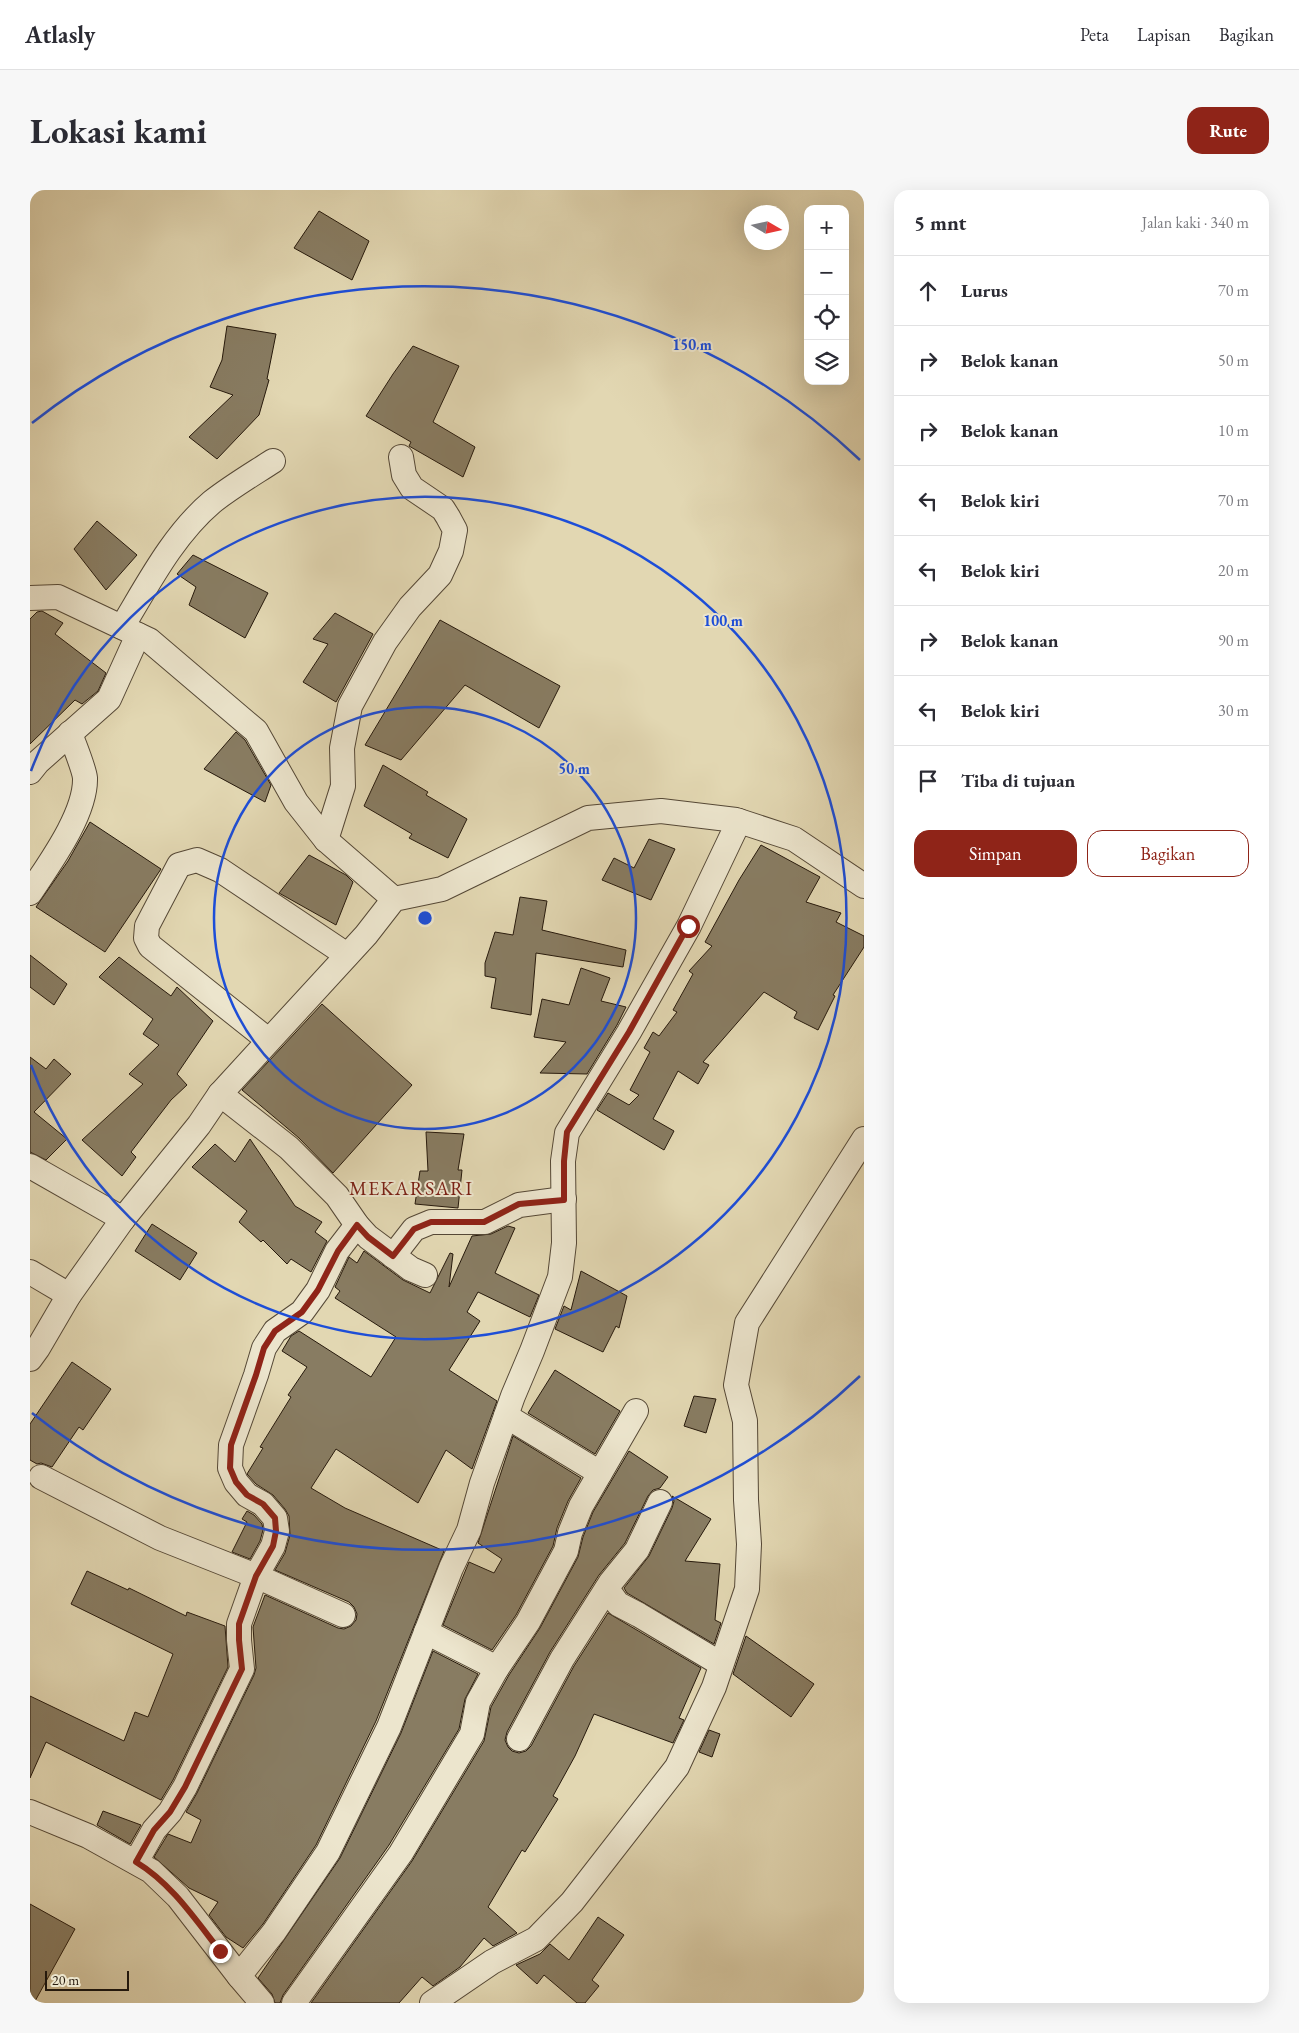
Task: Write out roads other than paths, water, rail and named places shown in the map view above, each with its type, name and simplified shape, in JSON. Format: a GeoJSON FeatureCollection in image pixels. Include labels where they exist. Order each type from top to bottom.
{"type":"FeatureCollection","features":[{"type":"Feature","properties":{"kind":"street"},"geometry":{"type":"LineString","coordinates":[[326,840],[343,786],[342,748],[350,706],[385,642],[410,607],[440,575],[451,552],[454,530],[448,517],[443,509],[412,488],[404,475],[401,457]]}},
{"type":"Feature","properties":{"kind":"street"},"geometry":{"type":"LineString","coordinates":[[30,772],[70,733],[109,700],[130,631],[172,546],[212,503],[273,460]]}},
{"type":"Feature","properties":{"kind":"street"},"geometry":{"type":"LineString","coordinates":[[30,598],[58,597],[149,640],[256,731],[296,802],[326,840],[394,899]]}},
{"type":"Feature","properties":{"kind":"street"},"geometry":{"type":"LineString","coordinates":[[30,893],[62,844],[80,806],[85,777],[70,733]]}},
{"type":"Feature","properties":{"kind":"street"},"geometry":{"type":"LineString","coordinates":[[30,1358],[38,1348],[69,1294],[123,1219],[199,1125],[220,1094],[366,935],[394,899],[442,889],[588,818],[661,811],[740,822],[794,838],[864,886]]}},
{"type":"Feature","properties":{"kind":"street"},"geometry":{"type":"LineString","coordinates":[[239,1976],[274,1932],[328,1852],[390,1727],[451,1568],[469,1530],[482,1483],[506,1416],[560,1277],[564,1243],[564,1161],[567,1132],[629,1032],[684,934],[740,822]]}},
{"type":"Feature","properties":{"kind":"street"},"geometry":{"type":"LineString","coordinates":[[268,1040],[150,946],[146,938],[147,926],[179,865],[196,860],[220,870],[347,955]]}},
{"type":"Feature","properties":{"kind":"street"},"geometry":{"type":"LineString","coordinates":[[220,1094],[289,1148],[337,1196],[357,1225],[368,1237],[411,1269],[425,1275]]}},
{"type":"Feature","properties":{"kind":"street"},"geometry":{"type":"LineString","coordinates":[[432,2003],[492,1962],[536,1939],[572,1902],[677,1767],[714,1686],[747,1589],[749,1544],[746,1500],[745,1421],[736,1385],[747,1323],[864,1139]]}},
{"type":"Feature","properties":{"kind":"street"},"geometry":{"type":"LineString","coordinates":[[30,1166],[123,1219]]}},
{"type":"Feature","properties":{"kind":"street"},"geometry":{"type":"LineString","coordinates":[[393,1256],[414,1229],[431,1222],[484,1222],[519,1204],[564,1200]]}},
{"type":"Feature","properties":{"kind":"street"},"geometry":{"type":"LineString","coordinates":[[136,1862],[154,1830],[170,1812],[185,1787],[242,1669],[239,1624],[256,1576],[273,1546],[276,1531],[275,1518],[263,1504],[247,1495],[236,1482],[230,1468],[231,1445],[264,1348],[275,1331],[302,1312],[318,1290],[338,1251],[357,1225]]}},
{"type":"Feature","properties":{"kind":"street"},"geometry":{"type":"LineString","coordinates":[[30,1272],[69,1294]]}},
{"type":"Feature","properties":{"kind":"street"},"geometry":{"type":"LineString","coordinates":[[294,2003],[401,1853],[472,1734],[478,1702],[497,1668],[528,1622],[566,1551],[570,1533],[581,1506],[636,1411]]}},
{"type":"Feature","properties":{"kind":"street"},"geometry":{"type":"LineString","coordinates":[[506,1416],[600,1473]]}},
{"type":"Feature","properties":{"kind":"street"},"geometry":{"type":"LineString","coordinates":[[41,1477],[160,1538],[256,1576],[343,1615]]}},
{"type":"Feature","properties":{"kind":"street"},"geometry":{"type":"LineString","coordinates":[[519,1739],[562,1659],[606,1589],[637,1550],[660,1502]]}},
{"type":"Feature","properties":{"kind":"street"},"geometry":{"type":"LineString","coordinates":[[606,1589],[618,1604],[721,1664]]}},
{"type":"Feature","properties":{"kind":"street"},"geometry":{"type":"LineString","coordinates":[[426,1632],[497,1668]]}},
{"type":"Feature","properties":{"kind":"street"},"geometry":{"type":"LineString","coordinates":[[30,1812],[88,1836],[151,1871],[178,1898],[262,2003]]}},
{"type":"Feature","properties":{"kind":"district","name":"MEKARSARI"},"geometry":{"type":"Point","coordinates":[411,1188]}}]}
